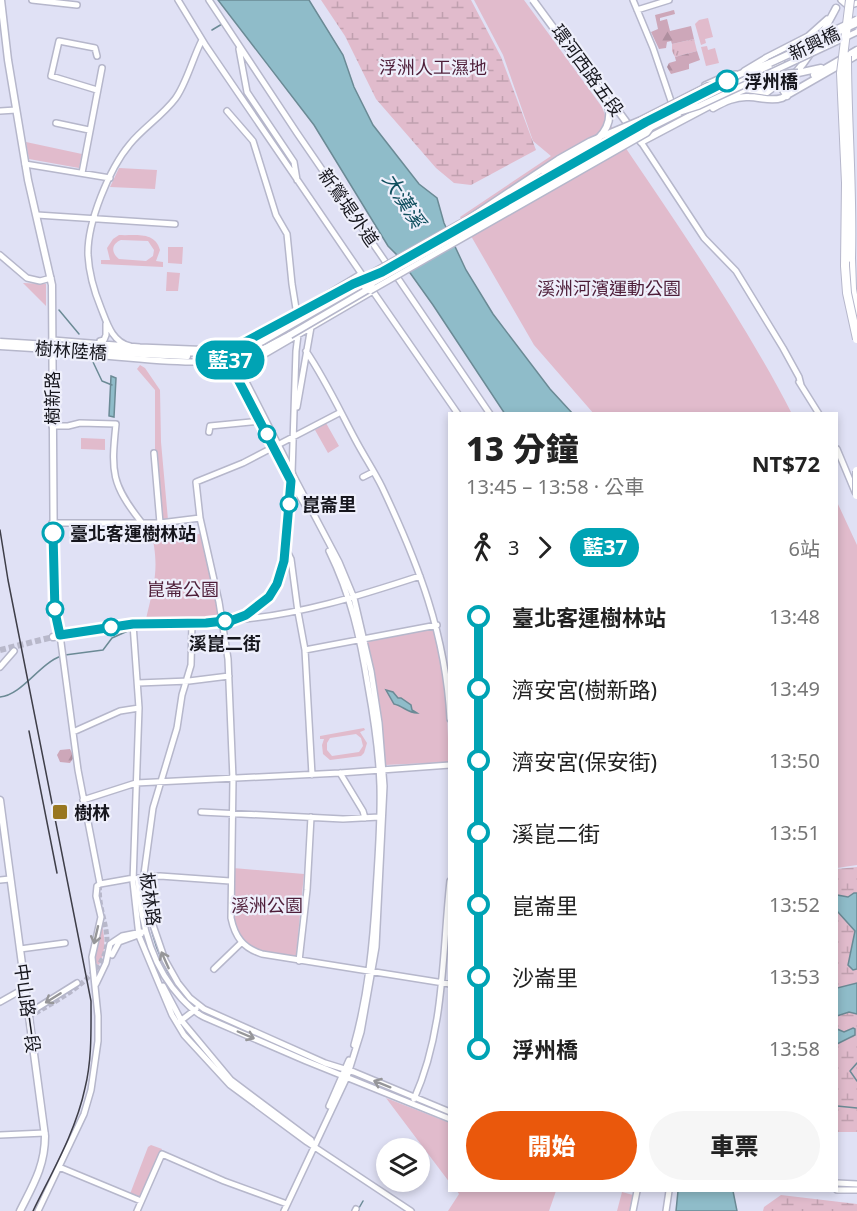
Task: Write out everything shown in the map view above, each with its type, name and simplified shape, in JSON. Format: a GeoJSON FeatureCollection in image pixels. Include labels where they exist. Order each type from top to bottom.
{"type":"FeatureCollection","features":[{"type":"Feature","properties":{"kind":"highway"},"geometry":{"type":"LineString","coordinates":[[850,0],[841,83],[846,183],[845,266],[847,292],[857,339]]}},
{"type":"Feature","properties":{"kind":"highway"},"geometry":{"type":"LineString","coordinates":[[856,2],[847,64],[847,129],[852,200],[851,270],[857,318]]}},
{"type":"Feature","properties":{"kind":"highway"},"geometry":{"type":"LineString","coordinates":[[857,471],[857,494]]}},
{"type":"Feature","properties":{"kind":"main road","name":"樹新路"},"geometry":{"type":"LineString","coordinates":[[1,0],[25,164],[51,278],[52,523],[56,636]]}},
{"type":"Feature","properties":{"kind":"main road","name":"環河西路五段"},"geometry":{"type":"LineString","coordinates":[[533,0],[582,60],[641,142]]}},
{"type":"Feature","properties":{"kind":"main road"},"geometry":{"type":"LineString","coordinates":[[291,481],[238,369],[240,364],[248,357],[371,288],[383,274],[505,202],[514,191],[599,139],[606,131],[610,120],[610,108],[605,98],[533,0]]}},
{"type":"Feature","properties":{"kind":"main road"},"geometry":{"type":"LineString","coordinates":[[786,95],[783,84],[794,76],[824,31],[836,8]]}},
{"type":"Feature","properties":{"kind":"main road","name":"新興橋"},"geometry":{"type":"LineString","coordinates":[[505,202],[646,122],[719,84],[857,23]]}},
{"type":"Feature","properties":{"kind":"main road","name":"新興橋"},"geometry":{"type":"LineString","coordinates":[[747,80],[857,23]]}},
{"type":"Feature","properties":{"kind":"main road"},"geometry":{"type":"LineString","coordinates":[[786,95],[857,50]]}},
{"type":"Feature","properties":{"kind":"main road"},"geometry":{"type":"LineString","coordinates":[[706,108],[745,97],[773,100],[857,55]]}},
{"type":"Feature","properties":{"kind":"main road"},"geometry":{"type":"LineString","coordinates":[[56,636],[134,627],[233,620],[246,615],[269,597],[280,574],[285,549],[292,473],[260,422],[230,361],[230,354],[235,346],[250,341],[353,284],[383,274],[710,97],[747,80],[796,73],[830,65]]}},
{"type":"Feature","properties":{"kind":"main road"},"geometry":{"type":"LineString","coordinates":[[641,142],[746,89],[769,92],[774,88],[776,82],[768,76]]}},
{"type":"Feature","properties":{"kind":"main road","name":"樹林陸橋"},"geometry":{"type":"LineString","coordinates":[[0,344],[97,347],[142,353],[227,357],[256,349],[383,274]]}},
{"type":"Feature","properties":{"kind":"main road","name":"中山路一段"},"geometry":{"type":"LineString","coordinates":[[0,800],[3,848],[10,879],[45,1133],[44,1160],[20,1211]]}},
{"type":"Feature","properties":{"kind":"street"},"geometry":{"type":"LineString","coordinates":[[32,0],[77,4]]}},
{"type":"Feature","properties":{"kind":"street"},"geometry":{"type":"LineString","coordinates":[[178,0],[202,40],[298,182],[457,412]]}},
{"type":"Feature","properties":{"kind":"street","name":"新鶯堤外道"},"geometry":{"type":"LineString","coordinates":[[208,0],[489,412]]}},
{"type":"Feature","properties":{"kind":"street"},"geometry":{"type":"LineString","coordinates":[[526,179],[598,137],[605,128],[608,117],[607,105],[603,98],[533,0]]}},
{"type":"Feature","properties":{"kind":"street"},"geometry":{"type":"LineString","coordinates":[[633,0],[653,48],[671,101]]}},
{"type":"Feature","properties":{"kind":"street"},"geometry":{"type":"LineString","coordinates":[[637,10],[669,0]]}},
{"type":"Feature","properties":{"kind":"street"},"geometry":{"type":"LineString","coordinates":[[627,123],[725,76],[740,74],[766,57],[808,36],[824,24],[840,0],[848,6],[856,2]]}},
{"type":"Feature","properties":{"kind":"street"},"geometry":{"type":"LineString","coordinates":[[680,112],[699,106],[857,32]]}},
{"type":"Feature","properties":{"kind":"street"},"geometry":{"type":"LineString","coordinates":[[130,346],[118,342],[104,317],[93,288],[88,253],[90,232],[110,178],[128,146],[174,100],[202,40]]}},
{"type":"Feature","properties":{"kind":"street"},"geometry":{"type":"LineString","coordinates":[[97,56],[95,48],[59,41],[51,76],[97,90]]}},
{"type":"Feature","properties":{"kind":"street"},"geometry":{"type":"LineString","coordinates":[[239,46],[246,92],[294,162],[298,182]]}},
{"type":"Feature","properties":{"kind":"street"},"geometry":{"type":"LineString","coordinates":[[82,173],[102,68]]}},
{"type":"Feature","properties":{"kind":"street"},"geometry":{"type":"LineString","coordinates":[[353,284],[466,220],[526,179],[590,141],[640,120],[707,86],[719,84]]}},
{"type":"Feature","properties":{"kind":"street"},"geometry":{"type":"LineString","coordinates":[[0,111],[16,110]]}},
{"type":"Feature","properties":{"kind":"street"},"geometry":{"type":"LineString","coordinates":[[227,111],[253,141],[276,215],[287,234],[299,333],[299,378],[294,418],[292,473],[339,562],[352,598],[362,639],[381,770],[381,817],[371,970],[355,1042],[346,1074],[282,1211]]}},
{"type":"Feature","properties":{"kind":"street"},"geometry":{"type":"LineString","coordinates":[[56,123],[89,130]]}},
{"type":"Feature","properties":{"kind":"street"},"geometry":{"type":"LineString","coordinates":[[290,335],[647,133],[651,127]]}},
{"type":"Feature","properties":{"kind":"street","name":"環河西路五段"},"geometry":{"type":"LineString","coordinates":[[641,142],[704,238],[732,267],[818,412]]}},
{"type":"Feature","properties":{"kind":"street"},"geometry":{"type":"LineString","coordinates":[[25,164],[110,178]]}},
{"type":"Feature","properties":{"kind":"street"},"geometry":{"type":"LineString","coordinates":[[37,216],[175,224]]}},
{"type":"Feature","properties":{"kind":"street"},"geometry":{"type":"LineString","coordinates":[[0,255],[27,278],[40,281],[51,278]]}},
{"type":"Feature","properties":{"kind":"street"},"geometry":{"type":"LineString","coordinates":[[226,349],[297,312],[361,274]]}},
{"type":"Feature","properties":{"kind":"street"},"geometry":{"type":"LineString","coordinates":[[336,290],[340,288],[348,301],[347,306]]}},
{"type":"Feature","properties":{"kind":"street"},"geometry":{"type":"LineString","coordinates":[[52,352],[162,360],[230,361],[265,354],[373,291]]}},
{"type":"Feature","properties":{"kind":"street"},"geometry":{"type":"LineString","coordinates":[[97,347],[106,335],[104,317]]}},
{"type":"Feature","properties":{"kind":"street"},"geometry":{"type":"LineString","coordinates":[[299,378],[311,327]]}},
{"type":"Feature","properties":{"kind":"street"},"geometry":{"type":"LineString","coordinates":[[52,340],[97,347],[130,346],[215,350]]}},
{"type":"Feature","properties":{"kind":"street"},"geometry":{"type":"LineString","coordinates":[[142,353],[215,350],[235,346]]}},
{"type":"Feature","properties":{"kind":"street"},"geometry":{"type":"LineString","coordinates":[[306,351],[327,384],[402,529],[437,625],[448,686]]}},
{"type":"Feature","properties":{"kind":"street"},"geometry":{"type":"LineString","coordinates":[[142,353],[162,360]]}},
{"type":"Feature","properties":{"kind":"street"},"geometry":{"type":"LineString","coordinates":[[124,358],[124,367]]}},
{"type":"Feature","properties":{"kind":"street"},"geometry":{"type":"LineString","coordinates":[[341,412],[232,468],[196,482],[200,518],[228,659],[233,779],[231,918],[234,932],[241,943],[262,954],[448,983]]}},
{"type":"Feature","properties":{"kind":"street"},"geometry":{"type":"LineString","coordinates":[[209,432],[210,426],[260,422]]}},
{"type":"Feature","properties":{"kind":"street"},"geometry":{"type":"LineString","coordinates":[[52,426],[80,423],[116,424],[115,480],[120,493],[142,523]]}},
{"type":"Feature","properties":{"kind":"street"},"geometry":{"type":"LineString","coordinates":[[838,451],[857,494]]}},
{"type":"Feature","properties":{"kind":"street"},"geometry":{"type":"LineString","coordinates":[[154,453],[160,523]]}},
{"type":"Feature","properties":{"kind":"street"},"geometry":{"type":"LineString","coordinates":[[363,477],[373,472]]}},
{"type":"Feature","properties":{"kind":"street"},"geometry":{"type":"LineString","coordinates":[[291,481],[352,598]]}},
{"type":"Feature","properties":{"kind":"street"},"geometry":{"type":"LineString","coordinates":[[52,523],[160,523],[200,518]]}},
{"type":"Feature","properties":{"kind":"street"},"geometry":{"type":"LineString","coordinates":[[285,549],[291,560],[305,650],[312,774]]}},
{"type":"Feature","properties":{"kind":"street"},"geometry":{"type":"LineString","coordinates":[[233,620],[298,612],[352,598],[420,576]]}},
{"type":"Feature","properties":{"kind":"street","name":"板林路"},"geometry":{"type":"LineString","coordinates":[[192,623],[191,664],[139,878],[153,925],[165,960],[178,983],[200,1006],[346,1074]]}},
{"type":"Feature","properties":{"kind":"street"},"geometry":{"type":"LineString","coordinates":[[305,650],[437,625]]}},
{"type":"Feature","properties":{"kind":"street"},"geometry":{"type":"LineString","coordinates":[[134,627],[139,708],[136,783],[141,933],[157,978],[171,999],[179,1022],[231,1080],[311,1140],[313,1144],[411,1211]]}},
{"type":"Feature","properties":{"kind":"street"},"geometry":{"type":"LineString","coordinates":[[56,636],[63,656],[83,800],[100,884]]}},
{"type":"Feature","properties":{"kind":"street"},"geometry":{"type":"LineString","coordinates":[[0,667],[14,651]]}},
{"type":"Feature","properties":{"kind":"street"},"geometry":{"type":"LineString","coordinates":[[138,683],[229,676]]}},
{"type":"Feature","properties":{"kind":"street"},"geometry":{"type":"LineString","coordinates":[[73,732],[109,715],[139,708]]}},
{"type":"Feature","properties":{"kind":"street"},"geometry":{"type":"LineString","coordinates":[[83,800],[136,783],[448,765]]}},
{"type":"Feature","properties":{"kind":"street"},"geometry":{"type":"LineString","coordinates":[[340,773],[363,811],[365,819]]}},
{"type":"Feature","properties":{"kind":"street"},"geometry":{"type":"LineString","coordinates":[[201,812],[365,819],[381,817]]}},
{"type":"Feature","properties":{"kind":"street"},"geometry":{"type":"LineString","coordinates":[[299,961],[307,890],[311,817]]}},
{"type":"Feature","properties":{"kind":"street"},"geometry":{"type":"LineString","coordinates":[[38,1211],[84,1114],[92,1090],[98,1041],[92,957],[100,917],[96,896],[97,886],[160,876],[230,881]]}},
{"type":"Feature","properties":{"kind":"street"},"geometry":{"type":"LineString","coordinates":[[0,880],[10,879]]}},
{"type":"Feature","properties":{"kind":"street"},"geometry":{"type":"LineString","coordinates":[[412,1103],[422,1077],[444,999],[448,910]]}},
{"type":"Feature","properties":{"kind":"street"},"geometry":{"type":"LineString","coordinates":[[95,988],[111,944],[122,936],[141,933]]}},
{"type":"Feature","properties":{"kind":"street"},"geometry":{"type":"LineString","coordinates":[[95,988],[109,965],[115,946],[141,933]]}},
{"type":"Feature","properties":{"kind":"street"},"geometry":{"type":"LineString","coordinates":[[141,933],[166,980],[193,1011],[237,1032],[448,1111]]}},
{"type":"Feature","properties":{"kind":"street"},"geometry":{"type":"LineString","coordinates":[[20,949],[65,943]]}},
{"type":"Feature","properties":{"kind":"street"},"geometry":{"type":"LineString","coordinates":[[214,969],[241,943]]}},
{"type":"Feature","properties":{"kind":"street"},"geometry":{"type":"LineString","coordinates":[[29,1013],[77,983]]}},
{"type":"Feature","properties":{"kind":"street"},"geometry":{"type":"LineString","coordinates":[[0,1002],[25,988]]}},
{"type":"Feature","properties":{"kind":"street"},"geometry":{"type":"LineString","coordinates":[[179,1022],[200,1006]]}},
{"type":"Feature","properties":{"kind":"street"},"geometry":{"type":"LineString","coordinates":[[260,1033],[263,1026]]}},
{"type":"Feature","properties":{"kind":"street"},"geometry":{"type":"LineString","coordinates":[[346,1074],[448,1118]]}},
{"type":"Feature","properties":{"kind":"street"},"geometry":{"type":"LineString","coordinates":[[0,1135],[45,1133]]}},
{"type":"Feature","properties":{"kind":"street"},"geometry":{"type":"LineString","coordinates":[[137,1211],[162,1154],[224,1181],[285,1203]]}},
{"type":"Feature","properties":{"kind":"street"},"geometry":{"type":"LineString","coordinates":[[59,1167],[141,1201]]}},
{"type":"Feature","properties":{"kind":"street"},"geometry":{"type":"LineString","coordinates":[[838,1183],[857,1184]]}},
{"type":"Feature","properties":{"kind":"street"},"geometry":{"type":"LineString","coordinates":[[838,1190],[857,1192]]}},
{"type":"Feature","properties":{"kind":"street"},"geometry":{"type":"LineString","coordinates":[[633,1211],[637,1192]]}},
{"type":"Feature","properties":{"kind":"street"},"geometry":{"type":"LineString","coordinates":[[667,1209],[669,1192]]}},
{"type":"Feature","properties":{"kind":"green space","name":"浮洲人工濕地"},"geometry":{"type":"Polygon","coordinates":[[[321,0],[471,0],[501,57],[536,150],[471,185],[454,183],[436,168],[376,99],[345,36],[321,0]]]}},
{"type":"Feature","properties":{"kind":"green space","name":"溪洲河濱運動公園"},"geometry":{"type":"Polygon","coordinates":[[[474,0],[524,0],[602,107],[607,120],[680,228],[750,338],[791,412],[592,412],[534,345],[460,217],[551,156],[533,141],[503,55],[474,0]]]}},
{"type":"Feature","properties":{"kind":"green space"},"geometry":{"type":"Polygon","coordinates":[[[674,10],[675,14],[660,18],[660,21],[667,19],[670,31],[691,26],[694,39],[672,44],[671,41],[667,42],[666,48],[659,49],[651,32],[658,29],[655,15],[674,10]]]}},
{"type":"Feature","properties":{"kind":"green space"},"geometry":{"type":"Polygon","coordinates":[[[708,18],[713,37],[705,39],[706,43],[701,45],[695,24],[699,20],[708,18]]]}},
{"type":"Feature","properties":{"kind":"green space"},"geometry":{"type":"Polygon","coordinates":[[[694,39],[697,51],[675,57],[672,44],[694,39]]]}},
{"type":"Feature","properties":{"kind":"green space"},"geometry":{"type":"Polygon","coordinates":[[[707,46],[708,50],[715,48],[719,63],[706,66],[701,47],[707,46]]]}},
{"type":"Feature","properties":{"kind":"green space"},"geometry":{"type":"Polygon","coordinates":[[[697,51],[700,60],[689,64],[689,69],[671,74],[667,67],[669,63],[676,61],[675,57],[697,51]]]}},
{"type":"Feature","properties":{"kind":"green space"},"geometry":{"type":"Polygon","coordinates":[[[765,78],[770,79],[773,83],[768,89],[743,88],[765,78]]]}},
{"type":"Feature","properties":{"kind":"green space"},"geometry":{"type":"Polygon","coordinates":[[[26,142],[82,154],[79,168],[29,159],[26,142]]]}},
{"type":"Feature","properties":{"kind":"green space"},"geometry":{"type":"Polygon","coordinates":[[[119,168],[157,170],[155,189],[110,187],[119,168]]]}},
{"type":"Feature","properties":{"kind":"green space"},"geometry":{"type":"Polygon","coordinates":[[[119,235],[149,237],[154,240],[160,250],[156,261],[163,262],[163,267],[101,264],[101,260],[110,260],[107,248],[119,235]],[[121,240],[115,244],[113,251],[119,259],[146,261],[153,256],[154,250],[148,241],[121,240]]]}},
{"type":"Feature","properties":{"kind":"green space"},"geometry":{"type":"Polygon","coordinates":[[[168,247],[183,247],[182,264],[168,263],[168,247]]]}},
{"type":"Feature","properties":{"kind":"green space"},"geometry":{"type":"Polygon","coordinates":[[[167,272],[180,273],[178,291],[166,291],[167,272]]]}},
{"type":"Feature","properties":{"kind":"green space"},"geometry":{"type":"Polygon","coordinates":[[[23,283],[46,284],[46,306],[23,283]]]}},
{"type":"Feature","properties":{"kind":"green space"},"geometry":{"type":"Polygon","coordinates":[[[140,365],[145,368],[160,390],[161,442],[168,520],[161,520],[155,464],[155,390],[137,369],[140,365]]]}},
{"type":"Feature","properties":{"kind":"green space"},"geometry":{"type":"Polygon","coordinates":[[[326,423],[339,446],[328,453],[315,430],[326,423]]]}},
{"type":"Feature","properties":{"kind":"green space"},"geometry":{"type":"Polygon","coordinates":[[[81,438],[105,439],[105,450],[81,449],[81,438]]]}},
{"type":"Feature","properties":{"kind":"green space"},"geometry":{"type":"Polygon","coordinates":[[[838,504],[857,545],[857,865],[838,868],[838,504]]]}},
{"type":"Feature","properties":{"kind":"green space","name":"崑崙公園"},"geometry":{"type":"Polygon","coordinates":[[[170,526],[173,537],[200,534],[219,617],[146,619],[156,563],[150,527],[170,526]]]}},
{"type":"Feature","properties":{"kind":"green space"},"geometry":{"type":"Polygon","coordinates":[[[435,627],[446,690],[448,762],[385,765],[379,701],[367,640],[435,627]]]}},
{"type":"Feature","properties":{"kind":"green space"},"geometry":{"type":"Polygon","coordinates":[[[364,728],[365,730],[360,732],[367,743],[361,756],[330,760],[323,754],[324,739],[320,739],[320,736],[364,728]],[[356,734],[330,738],[327,750],[332,756],[359,752],[363,746],[361,738],[356,734]]]}},
{"type":"Feature","properties":{"kind":"green space"},"geometry":{"type":"Polygon","coordinates":[[[70,749],[74,757],[70,763],[60,762],[57,755],[60,750],[70,749]]]}},
{"type":"Feature","properties":{"kind":"green space"},"geometry":{"type":"Polygon","coordinates":[[[857,867],[857,1132],[838,1132],[838,869],[857,867]]]}},
{"type":"Feature","properties":{"kind":"green space","name":"溪洲公園"},"geometry":{"type":"Polygon","coordinates":[[[233,868],[304,874],[296,956],[263,953],[251,948],[243,940],[234,918],[233,868]]]}},
{"type":"Feature","properties":{"kind":"green space"},"geometry":{"type":"Polygon","coordinates":[[[102,925],[104,945],[99,965],[94,962],[102,925]]]}},
{"type":"Feature","properties":{"kind":"green space"},"geometry":{"type":"Polygon","coordinates":[[[386,1098],[448,1122],[448,1180],[430,1156],[430,1138],[416,1138],[386,1098]]]}},
{"type":"Feature","properties":{"kind":"green space"},"geometry":{"type":"Polygon","coordinates":[[[151,1145],[162,1149],[139,1198],[130,1194],[148,1147],[151,1145]]]}},
{"type":"Feature","properties":{"kind":"green space"},"geometry":{"type":"Polygon","coordinates":[[[458,1192],[556,1192],[549,1211],[448,1211],[459,1194],[458,1192]]]}},
{"type":"Feature","properties":{"kind":"green space"},"geometry":{"type":"Polygon","coordinates":[[[622,1192],[633,1195],[630,1211],[617,1211],[622,1192]]]}},
{"type":"Feature","properties":{"kind":"green space"},"geometry":{"type":"Polygon","coordinates":[[[781,1195],[857,1204],[857,1211],[763,1211],[764,1207],[781,1195]]]}},
{"type":"Feature","properties":{"kind":"water","name":"大漢溪"},"geometry":{"type":"Polygon","coordinates":[[[218,0],[309,0],[343,55],[354,87],[373,125],[419,184],[437,198],[444,223],[466,270],[493,314],[550,389],[571,412],[504,412],[433,305],[398,256],[388,246],[314,125],[218,0]]]}},
{"type":"Feature","properties":{"kind":"water"},"geometry":{"type":"Polygon","coordinates":[[[111,376],[116,378],[114,417],[109,416],[111,376]]]}},
{"type":"Feature","properties":{"kind":"water"},"geometry":{"type":"Polygon","coordinates":[[[386,690],[393,692],[398,698],[411,705],[412,710],[417,713],[394,704],[386,690]]]}},
{"type":"Feature","properties":{"kind":"water"},"geometry":{"type":"Polygon","coordinates":[[[857,893],[857,969],[853,970],[848,965],[855,931],[838,912],[838,895],[848,897],[857,893]]]}},
{"type":"Feature","properties":{"kind":"water"},"geometry":{"type":"Polygon","coordinates":[[[857,983],[857,1014],[849,1012],[838,1016],[838,988],[857,983]]]}},
{"type":"Feature","properties":{"kind":"water"},"geometry":{"type":"Polygon","coordinates":[[[853,1028],[855,1035],[838,1044],[838,1029],[844,1032],[853,1028]]]}},
{"type":"Feature","properties":{"kind":"water"},"geometry":{"type":"Polygon","coordinates":[[[678,1192],[733,1192],[737,1211],[676,1211],[678,1192]]]}},
{"type":"Feature","properties":{"kind":"waterway"},"geometry":{"type":"LineString","coordinates":[[212,30],[222,24]]}},
{"type":"Feature","properties":{"kind":"waterway"},"geometry":{"type":"LineString","coordinates":[[59,310],[79,334]]}},
{"type":"Feature","properties":{"kind":"waterway"},"geometry":{"type":"LineString","coordinates":[[93,362],[102,381],[112,385]]}},
{"type":"Feature","properties":{"kind":"waterway"},"geometry":{"type":"LineString","coordinates":[[135,629],[190,627]]}},
{"type":"Feature","properties":{"kind":"waterway"},"geometry":{"type":"LineString","coordinates":[[65,655],[103,650],[112,638],[130,630]]}},
{"type":"Feature","properties":{"kind":"waterway"},"geometry":{"type":"LineString","coordinates":[[0,697],[16,691],[45,666],[61,656]]}},
{"type":"Feature","properties":{"kind":"waterway"},"geometry":{"type":"LineString","coordinates":[[144,891],[152,933],[162,961],[186,997]]}},
{"type":"Feature","properties":{"kind":"waterway"},"geometry":{"type":"LineString","coordinates":[[221,1020],[267,1040]]}},
{"type":"Feature","properties":{"kind":"waterway"},"geometry":{"type":"LineString","coordinates":[[857,1063],[850,1071],[857,1081]]}},
{"type":"Feature","properties":{"kind":"waterway"},"geometry":{"type":"LineString","coordinates":[[838,1106],[857,1108]]}},
{"type":"Feature","properties":{"kind":"waterway"},"geometry":{"type":"LineString","coordinates":[[359,1208],[363,1201]]}},
{"type":"Feature","properties":{"kind":"tunnel"},"geometry":{"type":"LineString","coordinates":[[0,650],[53,637]]}},
{"type":"Feature","properties":{"kind":"tunnel"},"geometry":{"type":"LineString","coordinates":[[29,1017],[79,986],[99,964],[105,952],[107,939],[100,884]]}},
{"type":"Feature","properties":{"kind":"railway"},"geometry":{"type":"LineString","coordinates":[[0,530],[91,1001],[90,1056],[81,1104],[63,1151],[33,1211]]}},
{"type":"Feature","properties":{"kind":"railway"},"geometry":{"type":"LineString","coordinates":[[29,731],[57,873]]}},
{"type":"Feature","properties":{"kind":"bus line","name":"藍37"},"geometry":{"type":"LineString","coordinates":[[53,533],[55,612],[60,635],[133,624],[206,623],[233,620],[256,609],[269,597],[277,584],[282,568],[291,481],[232,368],[230,361],[232,349],[353,284],[382,272],[646,122],[727,81]]}},
{"type":"Feature","properties":{"kind":"place","name":"浮州橋"},"geometry":{"type":"Point","coordinates":[727,81]}},
{"type":"Feature","properties":{"kind":"place","name":"崑崙里"},"geometry":{"type":"Point","coordinates":[289,504]}},
{"type":"Feature","properties":{"kind":"place","name":"臺北客運樹林站"},"geometry":{"type":"Point","coordinates":[53,533]}},
{"type":"Feature","properties":{"kind":"place","name":"溪崑二街"},"geometry":{"type":"Point","coordinates":[225,621]}},
{"type":"Feature","properties":{"kind":"place","name":"樹林"},"geometry":{"type":"Point","coordinates":[60,812]}}]}
